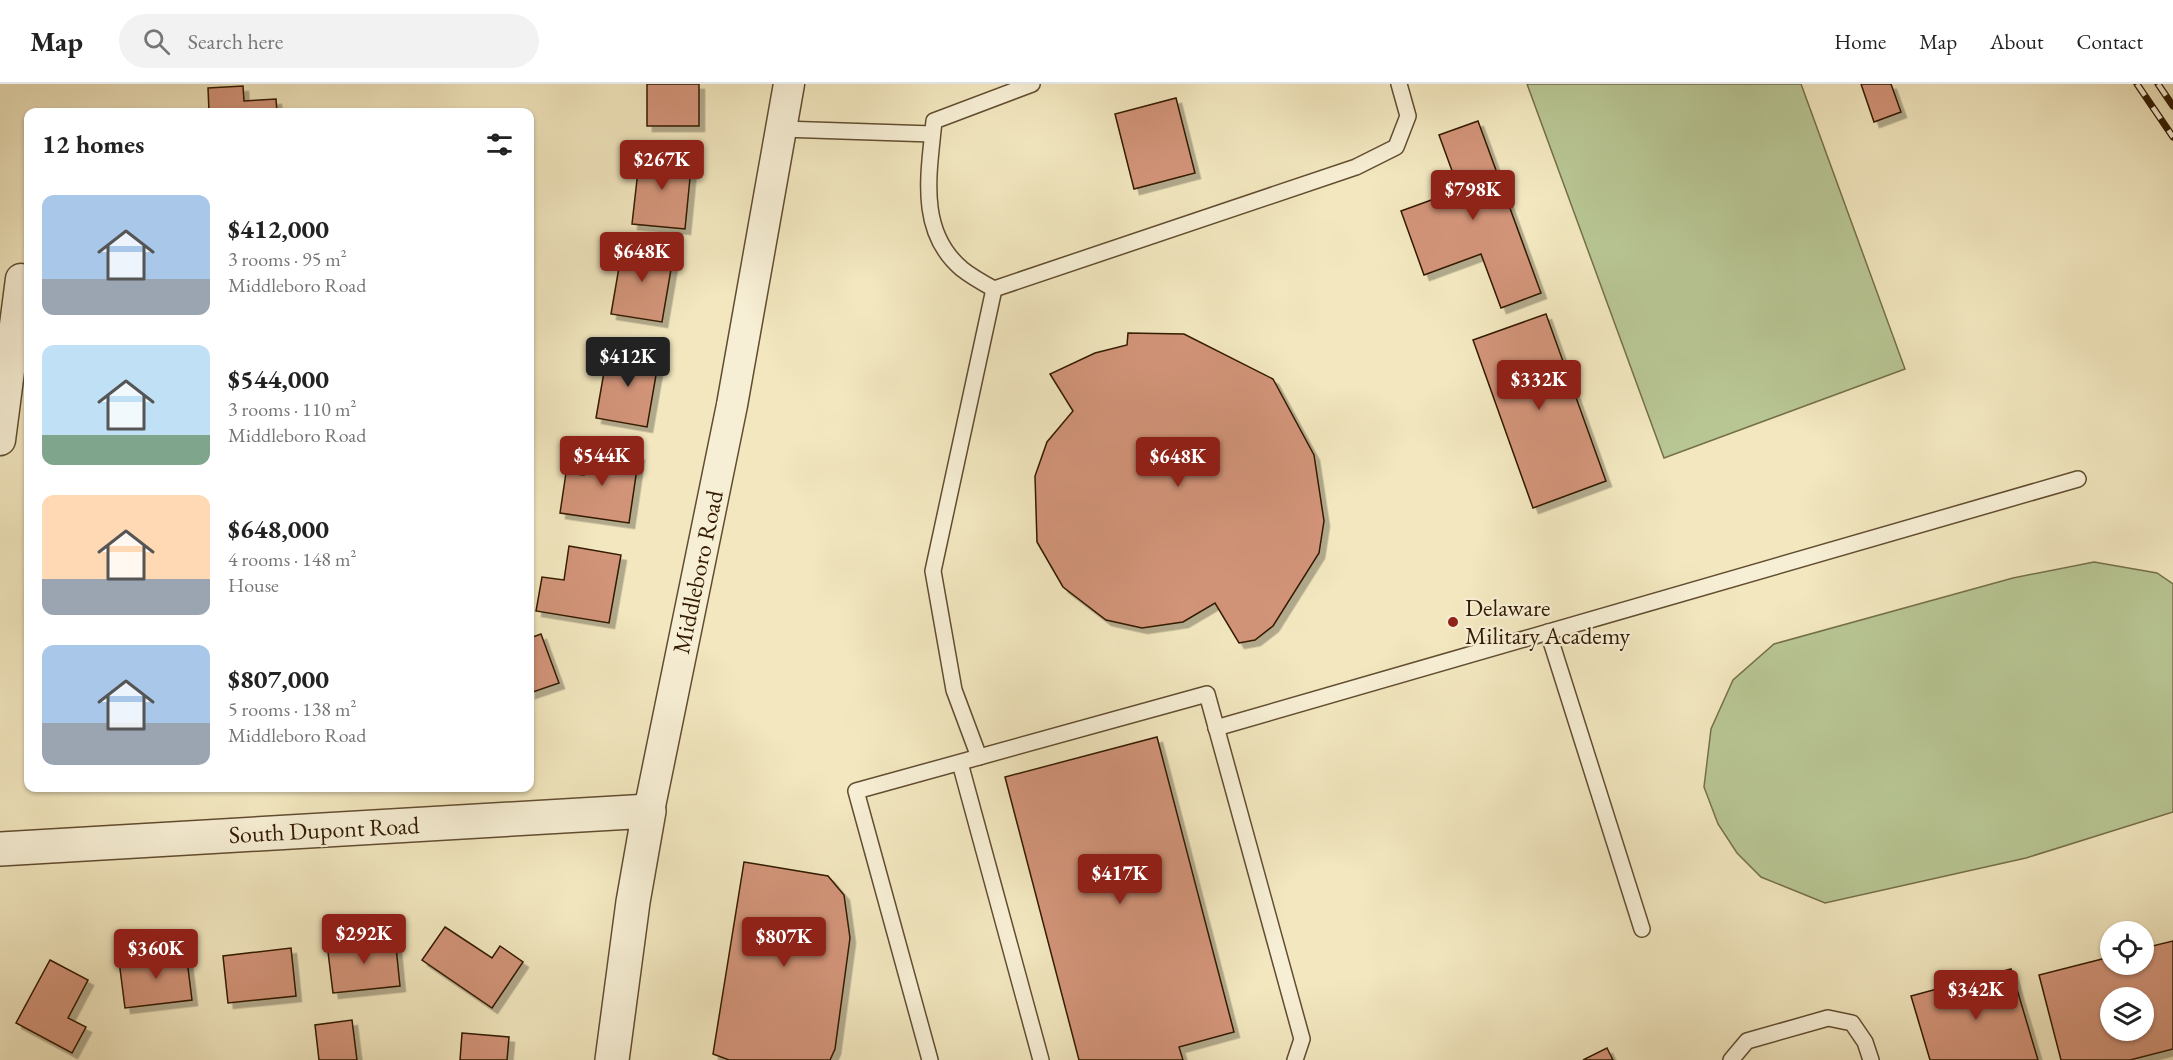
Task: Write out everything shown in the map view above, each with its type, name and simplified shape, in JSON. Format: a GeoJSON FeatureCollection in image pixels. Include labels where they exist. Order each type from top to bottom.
{"type":"FeatureCollection","features":[{"type":"Feature","properties":{"kind":"street","name":"Middleboro Road"},"geometry":{"type":"LineString","coordinates":[[612,1060],[633,902],[648,811],[732,405],[789,84]]}},
{"type":"Feature","properties":{"kind":"street"},"geometry":{"type":"LineString","coordinates":[[0,440],[17,279]]}},
{"type":"Feature","properties":{"kind":"street","name":"South Dupont Road"},"geometry":{"type":"LineString","coordinates":[[0,849],[648,811]]}},
{"type":"Feature","properties":{"kind":"lane"},"geometry":{"type":"LineString","coordinates":[[994,289],[961,268],[934,234],[928,190],[933,121],[1032,84]]}},
{"type":"Feature","properties":{"kind":"lane"},"geometry":{"type":"LineString","coordinates":[[994,289],[1356,167],[1396,147],[1408,116],[1400,84]]}},
{"type":"Feature","properties":{"kind":"lane"},"geometry":{"type":"LineString","coordinates":[[782,129],[932,134]]}},
{"type":"Feature","properties":{"kind":"lane"},"geometry":{"type":"LineString","coordinates":[[980,757],[954,690],[933,571],[994,289]]}},
{"type":"Feature","properties":{"kind":"lane"},"geometry":{"type":"LineString","coordinates":[[1216,728],[2078,479]]}},
{"type":"Feature","properties":{"kind":"lane"},"geometry":{"type":"LineString","coordinates":[[1548,632],[1642,928]]}},
{"type":"Feature","properties":{"kind":"lane"},"geometry":{"type":"LineString","coordinates":[[930,1060],[856,791],[1207,694],[1302,1039],[1295,1060]]}},
{"type":"Feature","properties":{"kind":"lane"},"geometry":{"type":"LineString","coordinates":[[960,763],[1041,1060]]}},
{"type":"Feature","properties":{"kind":"lane"},"geometry":{"type":"LineString","coordinates":[[1731,1060],[1746,1041],[1828,1018],[1852,1023],[1865,1042],[1870,1060]]}},
{"type":"Feature","properties":{"kind":"green space"},"geometry":{"type":"Polygon","coordinates":[[[1527,84],[1801,84],[1905,369],[1664,458],[1527,84]]]}},
{"type":"Feature","properties":{"kind":"green space"},"geometry":{"type":"Polygon","coordinates":[[[2094,562],[2157,573],[2173,584],[2173,812],[2026,858],[1825,903],[1761,877],[1737,853],[1718,824],[1704,787],[1711,729],[1733,680],[1774,644],[2013,578],[2094,562]]]}},
{"type":"Feature","properties":{"kind":"building"},"geometry":{"type":"Polygon","coordinates":[[[647,84],[699,84],[699,126],[647,126],[647,84]]]}},
{"type":"Feature","properties":{"kind":"building"},"geometry":{"type":"Polygon","coordinates":[[[1861,84],[1891,84],[1901,112],[1874,122],[1861,84]]]}},
{"type":"Feature","properties":{"kind":"building"},"geometry":{"type":"Polygon","coordinates":[[[243,86],[244,101],[276,99],[277,108],[209,108],[208,88],[243,86]]]}},
{"type":"Feature","properties":{"kind":"building"},"geometry":{"type":"Polygon","coordinates":[[[1176,98],[1195,173],[1134,189],[1115,114],[1176,98]]]}},
{"type":"Feature","properties":{"kind":"building"},"geometry":{"type":"Polygon","coordinates":[[[1478,121],[1541,293],[1501,308],[1481,254],[1424,275],[1401,211],[1459,190],[1439,135],[1478,121]]]}},
{"type":"Feature","properties":{"kind":"building"},"geometry":{"type":"Polygon","coordinates":[[[640,153],[692,158],[685,229],[632,224],[640,153]]]}},
{"type":"Feature","properties":{"kind":"building"},"geometry":{"type":"Polygon","coordinates":[[[623,244],[674,252],[662,322],[611,314],[623,244]]]}},
{"type":"Feature","properties":{"kind":"building"},"geometry":{"type":"Polygon","coordinates":[[[1546,314],[1606,481],[1533,508],[1473,340],[1546,314]]]}},
{"type":"Feature","properties":{"kind":"building"},"geometry":{"type":"Polygon","coordinates":[[[1128,333],[1184,334],[1273,379],[1314,455],[1324,521],[1319,553],[1273,626],[1255,640],[1239,643],[1215,603],[1183,622],[1142,628],[1106,620],[1063,587],[1037,542],[1035,476],[1047,442],[1073,411],[1050,374],[1095,353],[1127,345],[1128,333]]]}},
{"type":"Feature","properties":{"kind":"building"},"geometry":{"type":"Polygon","coordinates":[[[608,349],[659,358],[647,427],[596,418],[608,349]]]}},
{"type":"Feature","properties":{"kind":"building"},"geometry":{"type":"Polygon","coordinates":[[[588,448],[639,455],[629,523],[560,513],[566,473],[584,475],[588,448]]]}},
{"type":"Feature","properties":{"kind":"building"},"geometry":{"type":"Polygon","coordinates":[[[569,546],[621,555],[609,623],[536,611],[542,577],[564,580],[569,546]]]}},
{"type":"Feature","properties":{"kind":"building"},"geometry":{"type":"Polygon","coordinates":[[[541,634],[559,683],[534,692],[534,637],[541,634]]]}},
{"type":"Feature","properties":{"kind":"building"},"geometry":{"type":"Polygon","coordinates":[[[1157,737],[1234,1032],[1179,1047],[1183,1060],[1079,1060],[1005,777],[1157,737]]]}},
{"type":"Feature","properties":{"kind":"building"},"geometry":{"type":"Polygon","coordinates":[[[744,862],[828,876],[844,895],[850,938],[835,1049],[830,1060],[729,1060],[713,1054],[744,862]]]}},
{"type":"Feature","properties":{"kind":"building"},"geometry":{"type":"Polygon","coordinates":[[[445,927],[492,958],[500,946],[523,962],[492,1008],[422,960],[445,927]]]}},
{"type":"Feature","properties":{"kind":"building"},"geometry":{"type":"Polygon","coordinates":[[[395,937],[400,986],[333,993],[327,944],[395,937]]]}},
{"type":"Feature","properties":{"kind":"building"},"geometry":{"type":"Polygon","coordinates":[[[2173,941],[2173,1049],[2130,1060],[2061,1060],[2039,975],[2100,960],[2100,975],[2154,975],[2154,946],[2173,941]]]}},
{"type":"Feature","properties":{"kind":"building"},"geometry":{"type":"Polygon","coordinates":[[[291,948],[296,996],[228,1003],[223,956],[291,948]]]}},
{"type":"Feature","properties":{"kind":"building"},"geometry":{"type":"Polygon","coordinates":[[[186,952],[192,1000],[125,1008],[119,961],[186,952]]]}},
{"type":"Feature","properties":{"kind":"building"},"geometry":{"type":"Polygon","coordinates":[[[50,960],[88,980],[68,1018],[86,1027],[72,1053],[16,1023],[50,960]]]}},
{"type":"Feature","properties":{"kind":"building"},"geometry":{"type":"Polygon","coordinates":[[[2011,969],[2038,1060],[1930,1060],[1911,996],[2011,969]]]}},
{"type":"Feature","properties":{"kind":"building"},"geometry":{"type":"Polygon","coordinates":[[[352,1020],[357,1060],[319,1060],[315,1025],[352,1020]]]}},
{"type":"Feature","properties":{"kind":"building"},"geometry":{"type":"Polygon","coordinates":[[[462,1033],[509,1037],[507,1060],[460,1060],[462,1033]]]}},
{"type":"Feature","properties":{"kind":"building"},"geometry":{"type":"Polygon","coordinates":[[[1607,1048],[1613,1060],[1583,1060],[1607,1048]]]}},
{"type":"Feature","properties":{"kind":"railway"},"geometry":{"type":"LineString","coordinates":[[2137,84],[2173,137]]}},
{"type":"Feature","properties":{"kind":"railway"},"geometry":{"type":"LineString","coordinates":[[2158,84],[2173,106]]}},
{"type":"Feature","properties":{"kind":"place","name":"Delaware Military Academy"},"geometry":{"type":"Point","coordinates":[1453,622]}}]}
